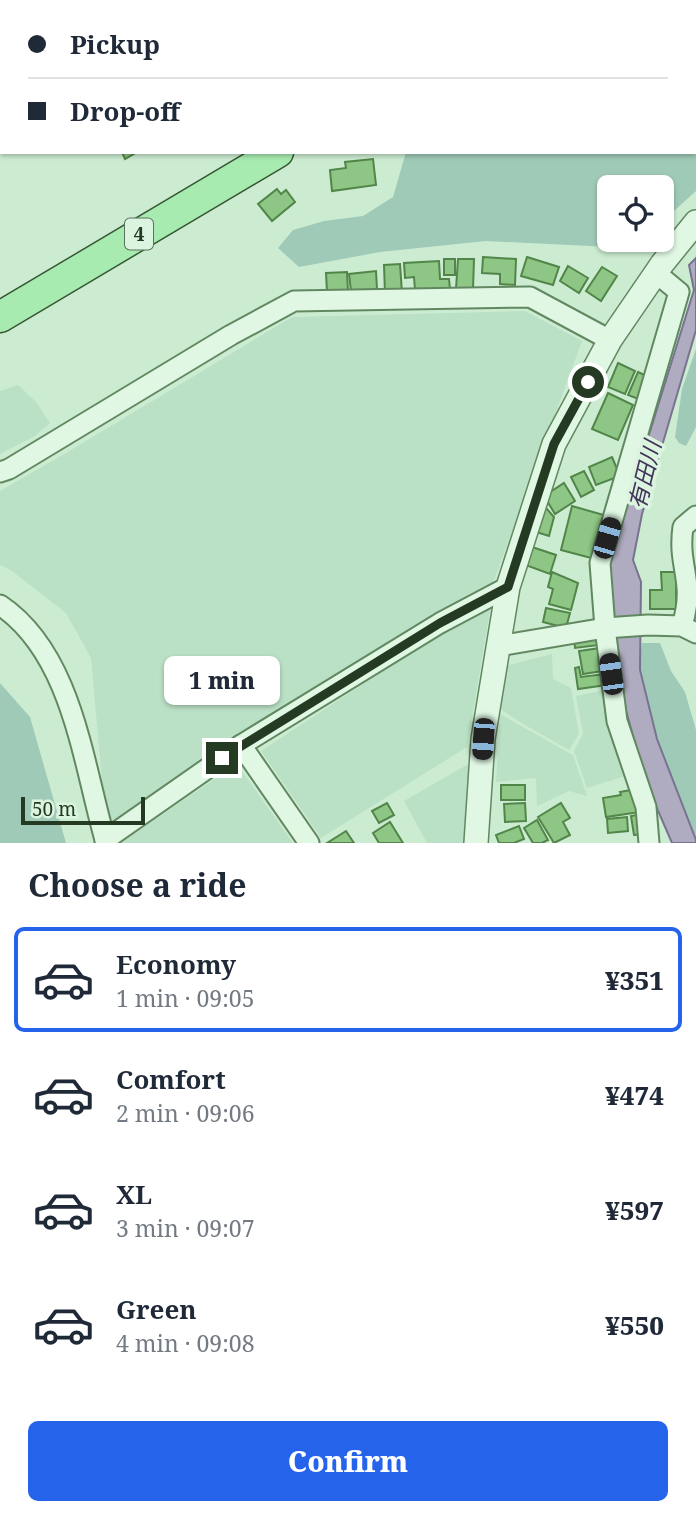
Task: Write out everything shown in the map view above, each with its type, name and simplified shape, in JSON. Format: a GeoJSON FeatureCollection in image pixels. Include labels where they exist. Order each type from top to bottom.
{"type":"FeatureCollection","features":[{"type":"Feature","properties":{"kind":"main road","name":"4"},"geometry":{"type":"LineString","coordinates":[[0,317],[275,154]]}},
{"type":"Feature","properties":{"kind":"street"},"geometry":{"type":"LineString","coordinates":[[476,843],[483,739],[508,587],[554,444],[610,340],[656,273],[696,222]]}},
{"type":"Feature","properties":{"kind":"street"},"geometry":{"type":"LineString","coordinates":[[649,843],[646,807],[617,721],[600,563],[679,292],[656,273]]}},
{"type":"Feature","properties":{"kind":"street"},"geometry":{"type":"LineString","coordinates":[[0,472],[231,335],[294,301],[530,297],[610,340]]}},
{"type":"Feature","properties":{"kind":"street"},"geometry":{"type":"LineString","coordinates":[[498,646],[605,628],[648,625],[689,630],[695,594],[681,540],[683,527],[696,516]]}},
{"type":"Feature","properties":{"kind":"street"},"geometry":{"type":"LineString","coordinates":[[0,605],[18,617],[39,641],[68,702],[106,842],[241,745],[440,623],[508,587]]}},
{"type":"Feature","properties":{"kind":"street"},"geometry":{"type":"LineString","coordinates":[[241,745],[309,843]]}},
{"type":"Feature","properties":{"kind":"green space"},"geometry":{"type":"Polygon","coordinates":[[[405,154],[696,154],[696,191],[674,211],[674,175],[597,175],[597,246],[486,241],[380,252],[299,267],[278,248],[293,230],[324,221],[363,216],[393,197],[405,154]]]}},
{"type":"Feature","properties":{"kind":"green space"},"geometry":{"type":"Polygon","coordinates":[[[525,311],[582,341],[492,586],[256,726],[106,826],[91,658],[66,613],[12,571],[0,565],[0,491],[292,317],[525,311]]]}},
{"type":"Feature","properties":{"kind":"green space"},"geometry":{"type":"Polygon","coordinates":[[[696,349],[696,427],[686,446],[679,443],[675,437],[682,389],[696,349]]]}},
{"type":"Feature","properties":{"kind":"green space"},"geometry":{"type":"Polygon","coordinates":[[[18,385],[36,402],[50,423],[35,436],[0,454],[0,391],[18,385]]]}},
{"type":"Feature","properties":{"kind":"green space"},"geometry":{"type":"Polygon","coordinates":[[[491,605],[467,747],[321,838],[261,751],[445,630],[491,605]]]}},
{"type":"Feature","properties":{"kind":"green space"},"geometry":{"type":"Polygon","coordinates":[[[642,643],[660,643],[671,671],[685,692],[696,730],[696,843],[659,767],[637,675],[642,643]]]}},
{"type":"Feature","properties":{"kind":"green space"},"geometry":{"type":"Polygon","coordinates":[[[552,654],[553,679],[571,688],[579,734],[569,750],[499,708],[505,666],[552,654]]]}},
{"type":"Feature","properties":{"kind":"green space"},"geometry":{"type":"Polygon","coordinates":[[[0,683],[30,717],[66,843],[0,843],[0,683]]]}},
{"type":"Feature","properties":{"kind":"green space"},"geometry":{"type":"Polygon","coordinates":[[[605,690],[629,775],[587,788],[574,751],[583,733],[576,696],[605,690]]]}},
{"type":"Feature","properties":{"kind":"green space"},"geometry":{"type":"Polygon","coordinates":[[[500,714],[573,755],[587,796],[569,791],[537,806],[536,778],[496,782],[500,714]]]}},
{"type":"Feature","properties":{"kind":"green space"},"geometry":{"type":"Polygon","coordinates":[[[472,762],[466,843],[427,843],[404,801],[472,762]]]}},
{"type":"Feature","properties":{"kind":"green space"},"geometry":{"type":"Polygon","coordinates":[[[237,764],[293,843],[121,843],[169,810],[237,764]]]}},
{"type":"Feature","properties":{"kind":"water","name":"有田川"},"geometry":{"type":"Polygon","coordinates":[[[696,258],[696,330],[642,514],[633,560],[641,582],[640,670],[657,739],[696,840],[696,843],[672,843],[646,783],[612,660],[605,576],[694,290],[689,265],[696,258]]]}},
{"type":"Feature","properties":{"kind":"building"},"geometry":{"type":"Polygon","coordinates":[[[373,159],[376,185],[332,191],[330,170],[346,168],[345,162],[373,159]]]}},
{"type":"Feature","properties":{"kind":"building"},"geometry":{"type":"Polygon","coordinates":[[[277,189],[281,194],[286,190],[295,202],[272,221],[258,204],[277,189]]]}},
{"type":"Feature","properties":{"kind":"building"},"geometry":{"type":"Polygon","coordinates":[[[483,257],[516,259],[515,285],[500,284],[500,274],[482,273],[483,257]]]}},
{"type":"Feature","properties":{"kind":"building"},"geometry":{"type":"Polygon","coordinates":[[[527,257],[559,267],[553,285],[521,276],[527,257]]]}},
{"type":"Feature","properties":{"kind":"building"},"geometry":{"type":"Polygon","coordinates":[[[444,259],[455,259],[455,275],[444,275],[444,259]]]}},
{"type":"Feature","properties":{"kind":"building"},"geometry":{"type":"Polygon","coordinates":[[[458,259],[474,259],[473,289],[456,289],[458,259]]]}},
{"type":"Feature","properties":{"kind":"building"},"geometry":{"type":"Polygon","coordinates":[[[439,261],[440,279],[449,279],[450,289],[415,290],[414,277],[405,278],[404,263],[439,261]]]}},
{"type":"Feature","properties":{"kind":"building"},"geometry":{"type":"Polygon","coordinates":[[[400,264],[402,293],[385,294],[384,265],[400,264]]]}},
{"type":"Feature","properties":{"kind":"building"},"geometry":{"type":"Polygon","coordinates":[[[568,266],[588,278],[579,293],[560,281],[568,266]]]}},
{"type":"Feature","properties":{"kind":"building"},"geometry":{"type":"Polygon","coordinates":[[[602,267],[617,276],[601,301],[586,291],[602,267]]]}},
{"type":"Feature","properties":{"kind":"building"},"geometry":{"type":"Polygon","coordinates":[[[376,271],[377,289],[351,291],[349,274],[376,271]]]}},
{"type":"Feature","properties":{"kind":"building"},"geometry":{"type":"Polygon","coordinates":[[[347,272],[348,291],[327,292],[326,273],[347,272]]]}},
{"type":"Feature","properties":{"kind":"building"},"geometry":{"type":"Polygon","coordinates":[[[618,363],[635,371],[625,394],[608,387],[618,363]]]}},
{"type":"Feature","properties":{"kind":"building"},"geometry":{"type":"Polygon","coordinates":[[[638,372],[651,378],[641,400],[628,395],[638,372]]]}},
{"type":"Feature","properties":{"kind":"building"},"geometry":{"type":"Polygon","coordinates":[[[608,393],[633,405],[618,440],[592,429],[608,393]]]}},
{"type":"Feature","properties":{"kind":"building"},"geometry":{"type":"Polygon","coordinates":[[[612,457],[620,476],[596,485],[589,467],[612,457]]]}},
{"type":"Feature","properties":{"kind":"building"},"geometry":{"type":"Polygon","coordinates":[[[584,471],[594,490],[581,497],[571,477],[584,471]]]}},
{"type":"Feature","properties":{"kind":"building"},"geometry":{"type":"Polygon","coordinates":[[[564,483],[575,501],[555,514],[544,496],[564,483]]]}},
{"type":"Feature","properties":{"kind":"building"},"geometry":{"type":"Polygon","coordinates":[[[539,500],[554,517],[549,536],[530,530],[539,500]]]}},
{"type":"Feature","properties":{"kind":"building"},"geometry":{"type":"Polygon","coordinates":[[[572,506],[607,516],[595,559],[561,550],[572,506]]]}},
{"type":"Feature","properties":{"kind":"building"},"geometry":{"type":"Polygon","coordinates":[[[526,545],[556,555],[550,574],[520,563],[526,545]]]}},
{"type":"Feature","properties":{"kind":"building"},"geometry":{"type":"Polygon","coordinates":[[[552,572],[578,583],[571,610],[549,604],[553,589],[548,587],[552,572]]]}},
{"type":"Feature","properties":{"kind":"building"},"geometry":{"type":"Polygon","coordinates":[[[661,572],[676,572],[676,609],[650,609],[650,590],[662,590],[661,572]]]}},
{"type":"Feature","properties":{"kind":"building"},"geometry":{"type":"Polygon","coordinates":[[[546,608],[570,613],[566,628],[543,622],[546,608]]]}},
{"type":"Feature","properties":{"kind":"building"},"geometry":{"type":"Polygon","coordinates":[[[598,634],[599,645],[575,648],[574,637],[598,634]]]}},
{"type":"Feature","properties":{"kind":"building"},"geometry":{"type":"Polygon","coordinates":[[[600,648],[603,671],[583,674],[579,651],[600,648]]]}},
{"type":"Feature","properties":{"kind":"building"},"geometry":{"type":"Polygon","coordinates":[[[579,667],[581,677],[605,674],[607,685],[578,689],[575,668],[579,667]]]}},
{"type":"Feature","properties":{"kind":"building"},"geometry":{"type":"Polygon","coordinates":[[[501,785],[525,785],[525,800],[501,800],[501,785]]]}},
{"type":"Feature","properties":{"kind":"building"},"geometry":{"type":"Polygon","coordinates":[[[636,789],[640,812],[606,817],[603,798],[636,789]]]}},
{"type":"Feature","properties":{"kind":"building"},"geometry":{"type":"Polygon","coordinates":[[[387,803],[394,815],[379,823],[372,811],[387,803]]]}},
{"type":"Feature","properties":{"kind":"building"},"geometry":{"type":"Polygon","coordinates":[[[525,803],[526,821],[505,822],[504,804],[525,803]]]}},
{"type":"Feature","properties":{"kind":"building"},"geometry":{"type":"Polygon","coordinates":[[[561,803],[570,818],[563,822],[570,835],[554,843],[538,817],[561,803]]]}},
{"type":"Feature","properties":{"kind":"building"},"geometry":{"type":"Polygon","coordinates":[[[644,814],[647,834],[634,835],[631,816],[644,814]]]}},
{"type":"Feature","properties":{"kind":"building"},"geometry":{"type":"Polygon","coordinates":[[[627,817],[628,831],[608,833],[607,819],[627,817]]]}},
{"type":"Feature","properties":{"kind":"building"},"geometry":{"type":"Polygon","coordinates":[[[537,820],[548,840],[542,843],[533,843],[524,828],[537,820]]]}},
{"type":"Feature","properties":{"kind":"building"},"geometry":{"type":"Polygon","coordinates":[[[390,822],[403,843],[379,843],[373,833],[390,822]]]}},
{"type":"Feature","properties":{"kind":"building"},"geometry":{"type":"Polygon","coordinates":[[[519,826],[524,839],[514,843],[499,843],[496,835],[519,826]]]}},
{"type":"Feature","properties":{"kind":"building"},"geometry":{"type":"Polygon","coordinates":[[[346,831],[354,843],[327,843],[346,831]]]}},
{"type":"Feature","properties":{"kind":"route"},"geometry":{"type":"LineString","coordinates":[[222,758],[440,623],[508,587],[554,444],[588,382]]}}]}
